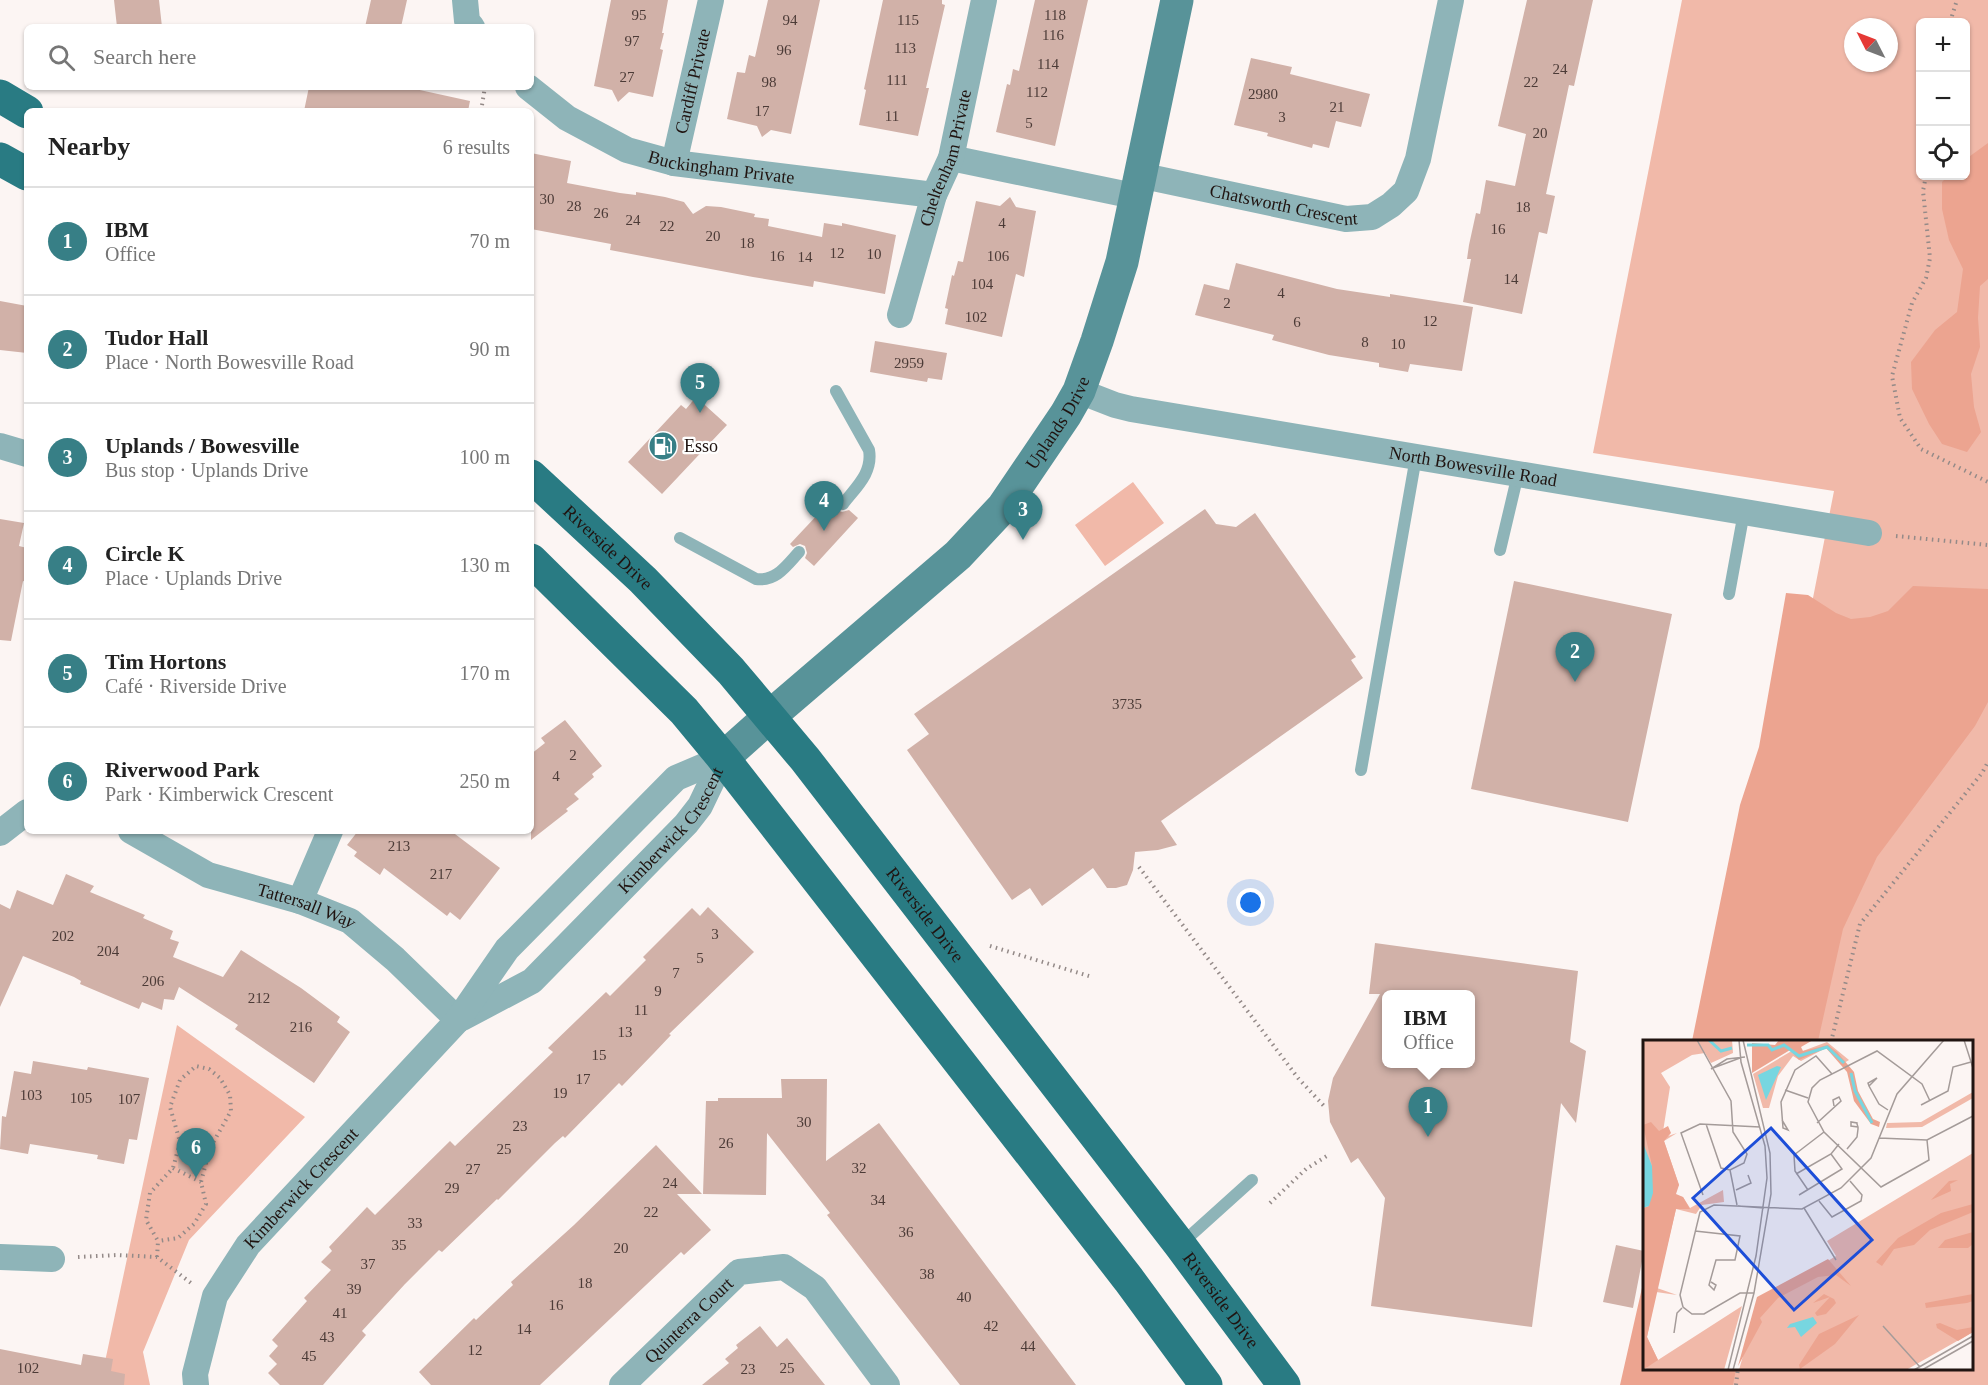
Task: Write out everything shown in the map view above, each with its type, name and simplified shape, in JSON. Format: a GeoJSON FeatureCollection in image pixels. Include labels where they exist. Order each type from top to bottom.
{"type":"FeatureCollection","features":[{"type":"Feature","properties":{"kind":"main road"},"geometry":{"type":"LineString","coordinates":[[0,96],[24,110]]}},
{"type":"Feature","properties":{"kind":"main road"},"geometry":{"type":"LineString","coordinates":[[0,159],[24,172]]}},
{"type":"Feature","properties":{"kind":"main road","name":"Riverside Drive"},"geometry":{"type":"LineString","coordinates":[[534,479],[643,579],[731,671],[813,768],[1180,1245],[1284,1385]]}},
{"type":"Feature","properties":{"kind":"main road"},"geometry":{"type":"LineString","coordinates":[[534,563],[684,711],[723,758],[1122,1270],[1206,1385]]}},
{"type":"Feature","properties":{"kind":"street"},"geometry":{"type":"LineString","coordinates":[[465,0],[467,21],[470,24]]}},
{"type":"Feature","properties":{"kind":"street","name":"Cardiff Private"},"geometry":{"type":"LineString","coordinates":[[674,163],[711,0]]}},
{"type":"Feature","properties":{"kind":"street","name":"Cheltenham Private"},"geometry":{"type":"LineString","coordinates":[[900,315],[934,195],[951,158],[984,0]]}},
{"type":"Feature","properties":{"kind":"street","name":"Uplands Drive"},"geometry":{"type":"LineString","coordinates":[[723,758],[958,555],[1003,507],[1066,414],[1079,390],[1122,262],[1177,0]]}},
{"type":"Feature","properties":{"kind":"street","name":"Chatsworth Crescent"},"geometry":{"type":"LineString","coordinates":[[1137,186],[1346,219],[1372,217],[1391,205],[1406,191],[1418,159],[1451,0]]}},
{"type":"Feature","properties":{"kind":"street","name":"Buckingham Private"},"geometry":{"type":"LineString","coordinates":[[532,90],[567,118],[627,150],[674,163],[934,195]]}},
{"type":"Feature","properties":{"kind":"street"},"geometry":{"type":"LineString","coordinates":[[951,158],[1137,186]]}},
{"type":"Feature","properties":{"kind":"street","name":"North Bowesville Road"},"geometry":{"type":"LineString","coordinates":[[1079,390],[1115,405],[1869,533]]}},
{"type":"Feature","properties":{"kind":"street"},"geometry":{"type":"LineString","coordinates":[[0,446],[24,453]]}},
{"type":"Feature","properties":{"kind":"street","name":"Kimberwick Crescent"},"geometry":{"type":"LineString","coordinates":[[196,1385],[195,1374],[215,1296],[248,1245],[458,1020],[507,949],[676,778],[723,758]]}},
{"type":"Feature","properties":{"kind":"street","name":"Kimberwick Crescent"},"geometry":{"type":"LineString","coordinates":[[458,1020],[532,981],[686,824],[700,806],[723,758]]}},
{"type":"Feature","properties":{"kind":"street"},"geometry":{"type":"LineString","coordinates":[[0,832],[24,814]]}},
{"type":"Feature","properties":{"kind":"street","name":"Tattersall Way"},"geometry":{"type":"LineString","coordinates":[[136,834],[208,875],[300,900],[350,921],[395,959],[458,1020]]}},
{"type":"Feature","properties":{"kind":"street"},"geometry":{"type":"LineString","coordinates":[[300,900],[329,834]]}},
{"type":"Feature","properties":{"kind":"street"},"geometry":{"type":"LineString","coordinates":[[0,1257],[52,1258]]}},
{"type":"Feature","properties":{"kind":"street","name":"Quinterra Court"},"geometry":{"type":"LineString","coordinates":[[622,1385],[739,1272],[784,1267],[815,1288],[887,1385]]}},
{"type":"Feature","properties":{"kind":"lane"},"geometry":{"type":"LineString","coordinates":[[836,390],[869,450],[871,461],[867,473],[843,504]]}},
{"type":"Feature","properties":{"kind":"lane"},"geometry":{"type":"LineString","coordinates":[[1361,770],[1416,457]]}},
{"type":"Feature","properties":{"kind":"lane"},"geometry":{"type":"LineString","coordinates":[[1500,550],[1518,474]]}},
{"type":"Feature","properties":{"kind":"lane"},"geometry":{"type":"LineString","coordinates":[[1729,594],[1744,512]]}},
{"type":"Feature","properties":{"kind":"lane"},"geometry":{"type":"LineString","coordinates":[[680,538],[756,579],[764,580],[772,579],[799,552]]}},
{"type":"Feature","properties":{"kind":"lane"},"geometry":{"type":"LineString","coordinates":[[1180,1245],[1252,1180]]}},
{"type":"Feature","properties":{"kind":"path"},"geometry":{"type":"LineString","coordinates":[[1952,18],[1958,0]]}},
{"type":"Feature","properties":{"kind":"path"},"geometry":{"type":"LineString","coordinates":[[482,108],[484,90]]}},
{"type":"Feature","properties":{"kind":"path"},"geometry":{"type":"LineString","coordinates":[[1925,180],[1923,191],[1930,258],[1926,278],[1912,303],[1892,376],[1900,418],[1921,449],[1988,482]]}},
{"type":"Feature","properties":{"kind":"path"},"geometry":{"type":"LineString","coordinates":[[1869,533],[1988,545]]}},
{"type":"Feature","properties":{"kind":"path"},"geometry":{"type":"LineString","coordinates":[[1831,1040],[1860,924],[1982,773],[1988,762]]}},
{"type":"Feature","properties":{"kind":"path"},"geometry":{"type":"LineString","coordinates":[[1139,867],[1298,1078],[1324,1106]]}},
{"type":"Feature","properties":{"kind":"path"},"geometry":{"type":"LineString","coordinates":[[987,945],[1089,976]]}},
{"type":"Feature","properties":{"kind":"path"},"geometry":{"type":"LineString","coordinates":[[157,1257],[158,1240],[146,1220],[150,1193],[173,1168],[180,1142],[170,1107],[180,1080],[196,1066],[209,1069],[220,1078],[230,1095],[231,1111],[210,1148],[201,1182],[206,1204],[194,1224],[178,1238],[158,1240]]}},
{"type":"Feature","properties":{"kind":"path"},"geometry":{"type":"LineString","coordinates":[[180,1142],[210,1148]]}},
{"type":"Feature","properties":{"kind":"path"},"geometry":{"type":"LineString","coordinates":[[1270,1203],[1306,1169],[1330,1154]]}},
{"type":"Feature","properties":{"kind":"path"},"geometry":{"type":"LineString","coordinates":[[173,1168],[201,1182]]}},
{"type":"Feature","properties":{"kind":"path"},"geometry":{"type":"LineString","coordinates":[[52,1258],[117,1255],[157,1257],[186,1280],[215,1296]]}},
{"type":"Feature","properties":{"kind":"path"},"geometry":{"type":"LineString","coordinates":[[1736,1385],[1738,1370]]}},
{"type":"Feature","properties":{"kind":"shaded area"},"geometry":{"type":"Polygon","coordinates":[[[1682,0],[1988,0],[1988,1385],[1658,1385],[1661,1370],[1973,1370],[1973,1040],[1726,1040],[1834,491],[1593,453],[1682,0]]]}},
{"type":"Feature","properties":{"kind":"shaded area"},"geometry":{"type":"Polygon","coordinates":[[[1988,143],[1988,279],[1980,286],[1978,318],[1980,347],[1971,374],[1974,407],[1981,432],[1967,452],[1942,444],[1929,424],[1912,389],[1911,362],[1935,330],[1957,312],[1963,269],[1949,240],[1942,209],[1942,182],[1944,180],[1970,180],[1970,156],[1988,143]]]}},
{"type":"Feature","properties":{"kind":"shaded area"},"geometry":{"type":"Polygon","coordinates":[[[1133,482],[1164,523],[1105,566],[1075,525],[1133,482]]]}},
{"type":"Feature","properties":{"kind":"shaded area"},"geometry":{"type":"Polygon","coordinates":[[[1913,586],[1988,589],[1988,702],[1975,726],[1877,857],[1843,929],[1818,1040],[1692,1040],[1740,805],[1759,747],[1786,593],[1808,595],[1836,613],[1851,619],[1870,617],[1888,611],[1913,586]]]}},
{"type":"Feature","properties":{"kind":"shaded area"},"geometry":{"type":"Polygon","coordinates":[[[177,1025],[305,1117],[189,1240],[143,1352],[150,1385],[100,1385],[177,1025]]]}},
{"type":"Feature","properties":{"kind":"shaded area"},"geometry":{"type":"Polygon","coordinates":[[[1643,1283],[1643,1370],[1736,1370],[1733,1385],[1620,1385],[1643,1283]]]}},
{"type":"Feature","properties":{"kind":"building"},"geometry":{"type":"Polygon","coordinates":[[[114,0],[159,0],[162,24],[117,24],[114,0]]]}},
{"type":"Feature","properties":{"kind":"building"},"geometry":{"type":"Polygon","coordinates":[[[371,0],[407,0],[402,24],[366,24],[371,0]]]}},
{"type":"Feature","properties":{"kind":"building"},"geometry":{"type":"Polygon","coordinates":[[[611,0],[668,0],[660,49],[663,50],[653,97],[629,92],[618,102],[612,90],[594,86],[611,0]]]}},
{"type":"Feature","properties":{"kind":"building"},"geometry":{"type":"Polygon","coordinates":[[[768,0],[820,0],[791,134],[771,130],[762,137],[757,126],[727,119],[737,72],[745,73],[749,55],[755,57],[768,0]]]}},
{"type":"Feature","properties":{"kind":"building"},"geometry":{"type":"Polygon","coordinates":[[[883,0],[942,0],[942,4],[945,5],[926,88],[929,88],[918,136],[859,125],[866,90],[864,89],[883,0]]]}},
{"type":"Feature","properties":{"kind":"building"},"geometry":{"type":"Polygon","coordinates":[[[1035,0],[1088,0],[1055,146],[996,132],[1007,84],[1010,85],[1013,69],[1019,71],[1035,0]]]}},
{"type":"Feature","properties":{"kind":"building"},"geometry":{"type":"Polygon","coordinates":[[[1527,0],[1593,0],[1574,86],[1569,85],[1546,194],[1555,196],[1547,234],[1539,232],[1522,314],[1463,302],[1471,259],[1467,259],[1469,245],[1476,213],[1480,214],[1486,180],[1515,186],[1526,134],[1498,126],[1527,0]]]}},
{"type":"Feature","properties":{"kind":"building"},"geometry":{"type":"Polygon","coordinates":[[[1251,58],[1292,67],[1290,74],[1370,94],[1361,127],[1336,121],[1329,148],[1313,144],[1312,148],[1267,136],[1268,133],[1234,125],[1251,58]]]}},
{"type":"Feature","properties":{"kind":"building"},"geometry":{"type":"Polygon","coordinates":[[[308,90],[420,90],[470,101],[469,108],[305,108],[308,90]]]}},
{"type":"Feature","properties":{"kind":"building"},"geometry":{"type":"Polygon","coordinates":[[[534,154],[571,161],[567,183],[620,193],[636,195],[636,192],[665,197],[684,202],[693,214],[706,206],[721,207],[769,219],[768,226],[822,237],[824,223],[842,226],[842,223],[896,235],[885,294],[814,281],[813,287],[753,277],[610,250],[611,244],[534,230],[534,154]]]}},
{"type":"Feature","properties":{"kind":"building"},"geometry":{"type":"Polygon","coordinates":[[[1010,197],[1016,207],[1036,211],[1024,277],[1016,274],[1002,337],[945,324],[948,309],[945,308],[952,275],[954,276],[958,261],[963,262],[976,201],[1000,206],[1010,197]]]}},
{"type":"Feature","properties":{"kind":"building"},"geometry":{"type":"Polygon","coordinates":[[[1236,263],[1337,289],[1390,297],[1390,294],[1473,307],[1462,371],[1410,364],[1408,372],[1379,367],[1379,363],[1329,355],[1272,340],[1274,335],[1195,315],[1204,284],[1229,290],[1236,263]]]}},
{"type":"Feature","properties":{"kind":"building"},"geometry":{"type":"Polygon","coordinates":[[[0,301],[24,305],[24,353],[0,350],[0,301]]]}},
{"type":"Feature","properties":{"kind":"building"},"geometry":{"type":"Polygon","coordinates":[[[875,341],[947,353],[942,380],[928,378],[927,382],[870,372],[875,341]]]}},
{"type":"Feature","properties":{"kind":"building"},"geometry":{"type":"Polygon","coordinates":[[[696,397],[727,425],[662,494],[628,462],[681,405],[686,409],[696,397]]]}},
{"type":"Feature","properties":{"kind":"building"},"geometry":{"type":"Polygon","coordinates":[[[835,496],[837,510],[842,512],[849,510],[858,518],[814,566],[805,558],[807,553],[805,546],[800,544],[793,547],[790,544],[835,496]]]}},
{"type":"Feature","properties":{"kind":"building"},"geometry":{"type":"Polygon","coordinates":[[[1205,509],[1216,524],[1236,527],[1255,513],[1356,657],[1351,660],[1363,678],[1161,821],[1177,845],[1158,850],[1135,852],[1133,870],[1127,885],[1107,888],[1093,868],[1042,906],[1030,888],[1012,900],[907,750],[929,734],[914,714],[1205,509]]]}},
{"type":"Feature","properties":{"kind":"building"},"geometry":{"type":"Polygon","coordinates":[[[0,519],[24,523],[19,546],[24,547],[24,581],[11,641],[0,640],[0,519]]]}},
{"type":"Feature","properties":{"kind":"building"},"geometry":{"type":"Polygon","coordinates":[[[1514,581],[1672,614],[1628,822],[1471,789],[1514,581]]]}},
{"type":"Feature","properties":{"kind":"building"},"geometry":{"type":"Polygon","coordinates":[[[565,720],[602,766],[592,774],[594,777],[574,794],[579,799],[566,809],[568,811],[531,840],[531,834],[534,834],[534,752],[545,743],[541,738],[565,720]]]}},
{"type":"Feature","properties":{"kind":"building"},"geometry":{"type":"Polygon","coordinates":[[[356,834],[455,834],[500,868],[460,920],[450,912],[447,916],[384,868],[380,875],[354,856],[357,852],[347,845],[356,834]]]}},
{"type":"Feature","properties":{"kind":"building"},"geometry":{"type":"Polygon","coordinates":[[[66,874],[94,886],[90,892],[145,915],[143,918],[173,931],[170,939],[179,942],[173,957],[223,977],[241,950],[301,988],[340,1017],[337,1022],[350,1032],[314,1083],[235,1029],[238,1025],[179,987],[174,1000],[164,999],[162,1010],[142,1002],[139,1009],[80,984],[81,981],[74,977],[23,956],[0,1007],[0,904],[10,909],[17,890],[53,905],[66,874]]]}},
{"type":"Feature","properties":{"kind":"building"},"geometry":{"type":"Polygon","coordinates":[[[708,907],[754,952],[669,1034],[671,1035],[622,1086],[619,1083],[565,1138],[563,1136],[555,1143],[498,1200],[442,1252],[439,1250],[405,1284],[362,1331],[366,1335],[323,1385],[280,1385],[268,1373],[277,1364],[269,1356],[278,1346],[272,1340],[307,1301],[304,1298],[331,1270],[321,1262],[332,1251],[329,1247],[367,1207],[375,1215],[450,1141],[455,1146],[553,1052],[548,1048],[606,992],[610,996],[646,960],[643,957],[692,908],[700,916],[708,907]]]}},
{"type":"Feature","properties":{"kind":"building"},"geometry":{"type":"Polygon","coordinates":[[[1375,943],[1578,971],[1570,1042],[1586,1051],[1576,1123],[1561,1103],[1532,1327],[1371,1306],[1385,1198],[1358,1158],[1351,1163],[1330,1122],[1328,1101],[1333,1078],[1380,994],[1369,994],[1375,943]]]}},
{"type":"Feature","properties":{"kind":"building"},"geometry":{"type":"Polygon","coordinates":[[[33,1061],[87,1070],[88,1067],[149,1078],[137,1140],[129,1139],[124,1164],[97,1159],[98,1155],[30,1144],[28,1154],[0,1149],[2,1116],[6,1117],[14,1071],[31,1074],[33,1061]]]}},
{"type":"Feature","properties":{"kind":"building"},"geometry":{"type":"Polygon","coordinates":[[[781,1079],[827,1079],[826,1161],[879,1123],[1076,1385],[960,1385],[827,1215],[830,1213],[767,1133],[766,1195],[703,1194],[706,1101],[718,1101],[718,1098],[782,1098],[781,1079]]]}},
{"type":"Feature","properties":{"kind":"building"},"geometry":{"type":"Polygon","coordinates":[[[656,1145],[702,1194],[677,1194],[711,1230],[684,1255],[681,1252],[540,1385],[431,1385],[419,1372],[474,1318],[476,1320],[513,1285],[511,1282],[574,1225],[656,1145]]]}},
{"type":"Feature","properties":{"kind":"building"},"geometry":{"type":"Polygon","coordinates":[[[191,1146],[204,1154],[203,1169],[190,1175],[178,1168],[179,1153],[191,1146]]]}},
{"type":"Feature","properties":{"kind":"building"},"geometry":{"type":"Polygon","coordinates":[[[1616,1245],[1643,1251],[1633,1308],[1603,1302],[1616,1245]]]}},
{"type":"Feature","properties":{"kind":"building"},"geometry":{"type":"Polygon","coordinates":[[[760,1326],[777,1347],[787,1338],[825,1385],[702,1385],[729,1363],[725,1359],[738,1348],[736,1345],[760,1326]]]}},
{"type":"Feature","properties":{"kind":"building"},"geometry":{"type":"Polygon","coordinates":[[[0,1349],[81,1365],[83,1354],[113,1359],[111,1371],[125,1374],[124,1385],[0,1385],[0,1349]]]}},
{"type":"Feature","properties":{"kind":"place","name":"Tim Hortons"},"geometry":{"type":"Point","coordinates":[700,413]}},
{"type":"Feature","properties":{"kind":"place","name":"Esso"},"geometry":{"type":"Point","coordinates":[663,446]}},
{"type":"Feature","properties":{"kind":"place","name":"Circle K"},"geometry":{"type":"Point","coordinates":[824,531]}},
{"type":"Feature","properties":{"kind":"place","name":"Uplands / Bowesville"},"geometry":{"type":"Point","coordinates":[1023,540]}},
{"type":"Feature","properties":{"kind":"place","name":"Tudor Hall"},"geometry":{"type":"Point","coordinates":[1575,682]}},
{"type":"Feature","properties":{"kind":"place","name":"IBM"},"geometry":{"type":"Point","coordinates":[1428,1137]}},
{"type":"Feature","properties":{"kind":"place","name":"Riverwood Park"},"geometry":{"type":"Point","coordinates":[196,1178]}}]}
